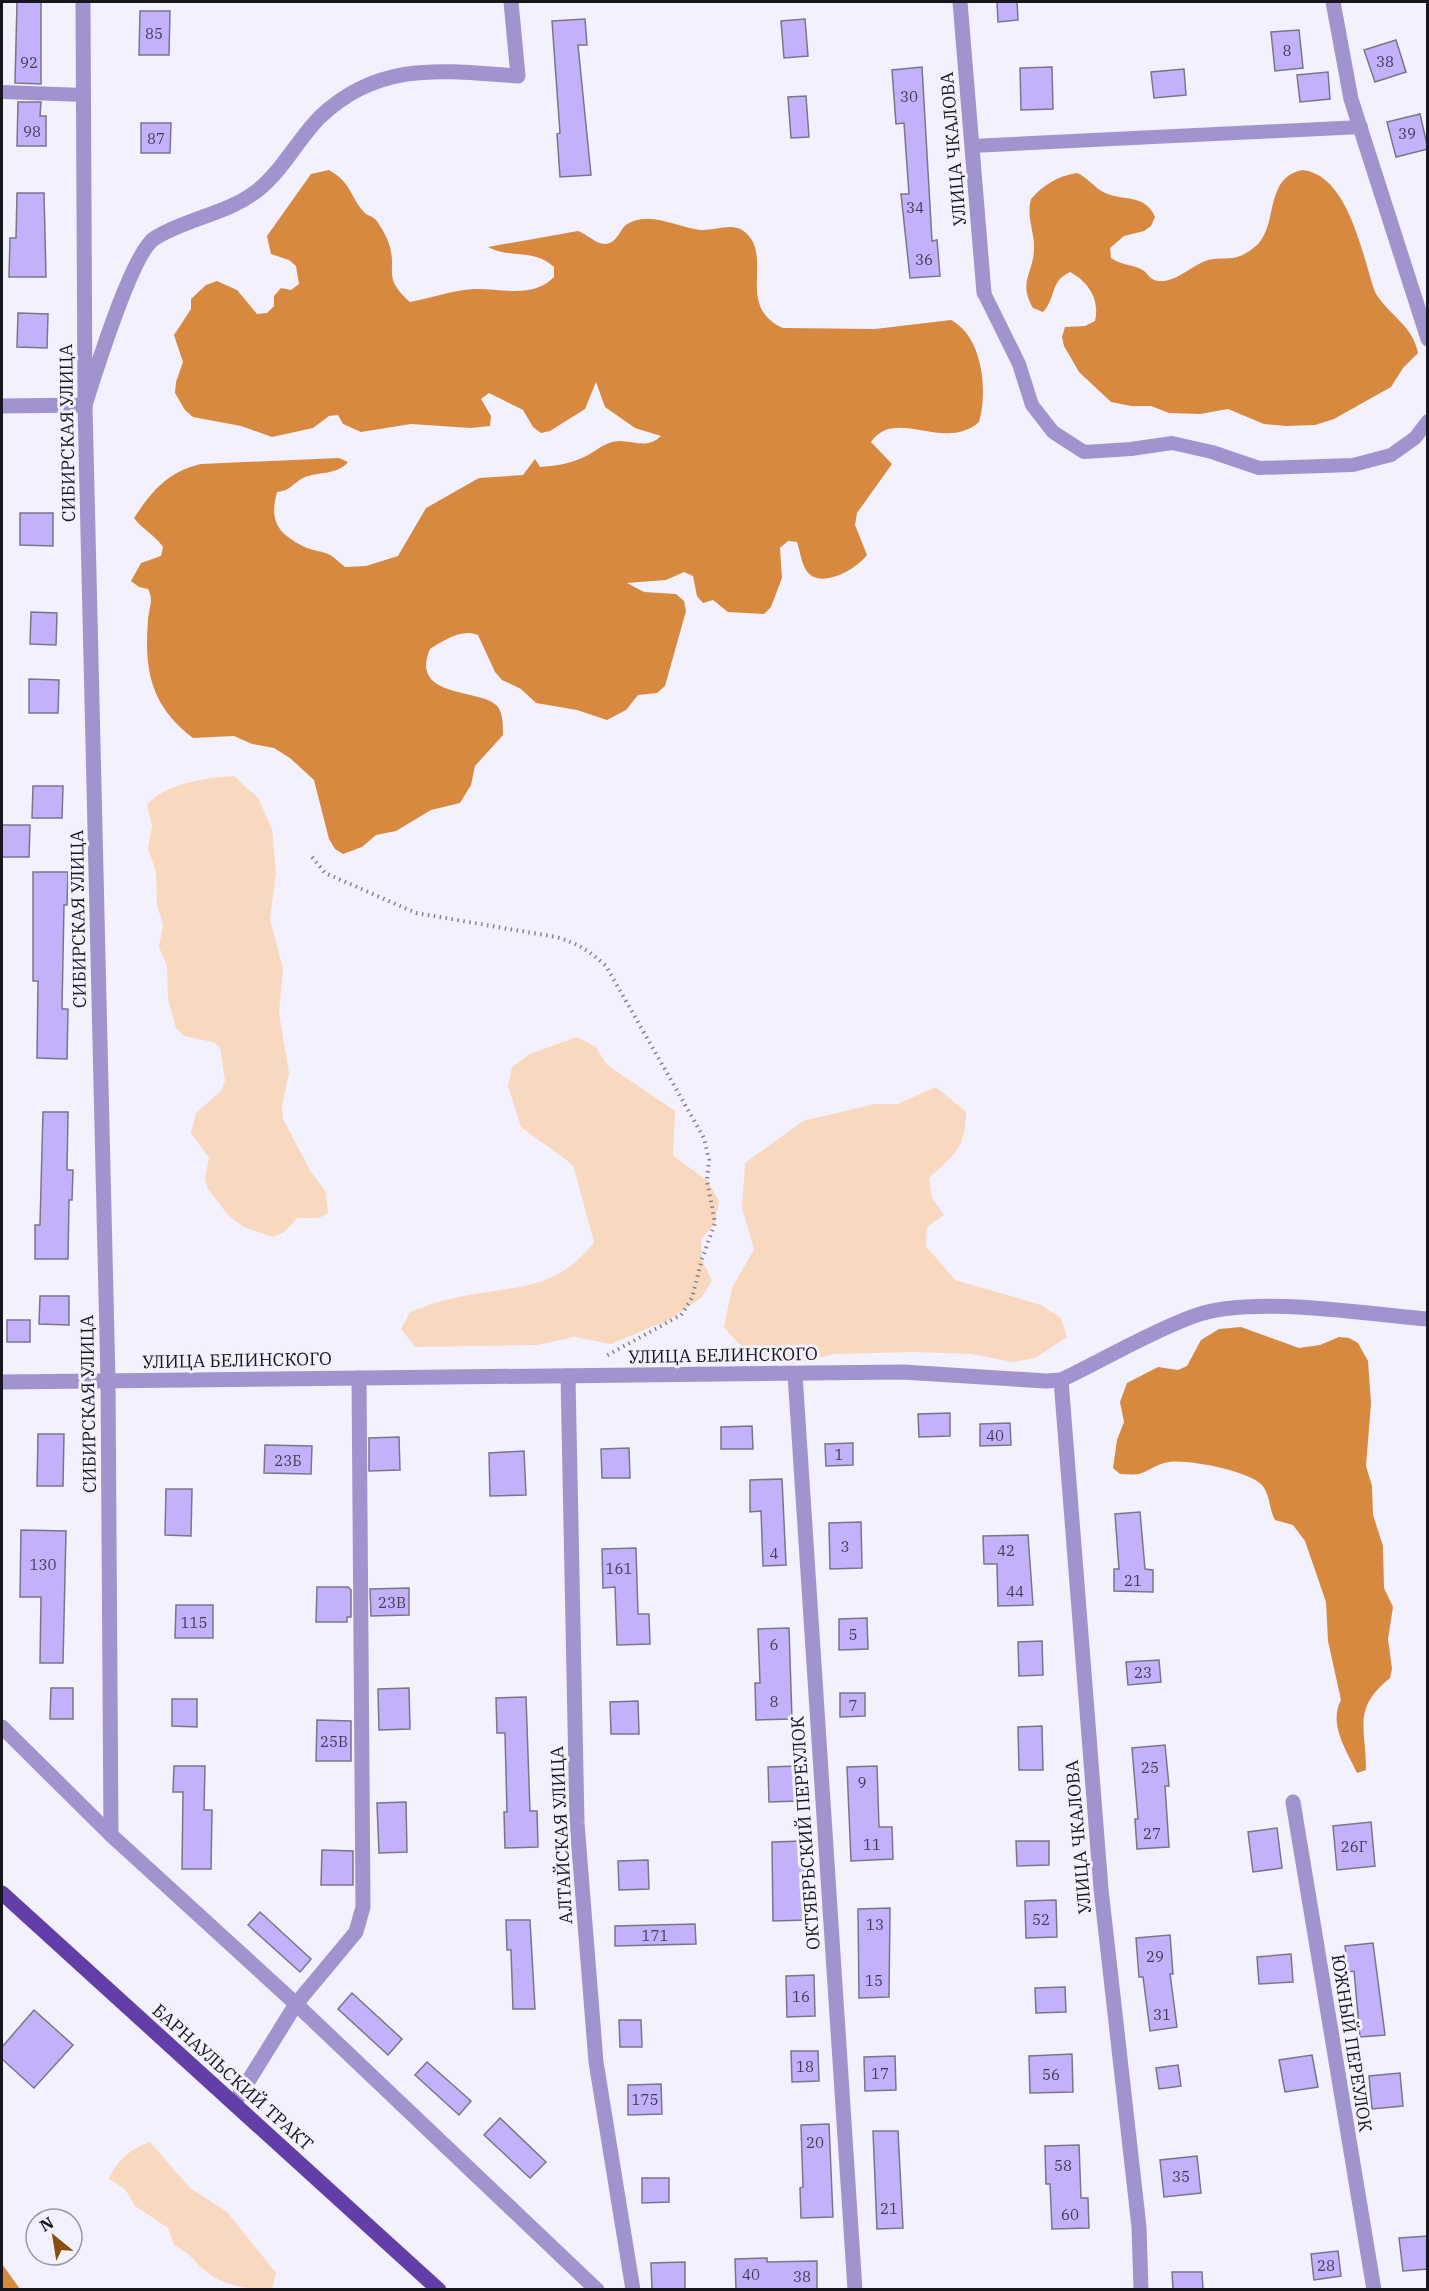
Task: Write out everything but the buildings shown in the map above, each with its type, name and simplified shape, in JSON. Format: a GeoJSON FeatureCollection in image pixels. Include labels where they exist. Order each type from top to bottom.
{"type":"FeatureCollection","features":[{"type":"Feature","properties":{"kind":"main road","name":"БАРНАУЛЬСКИЙ ТРАКТ"},"geometry":{"type":"LineString","coordinates":[[2,1893],[439,2289]]}},
{"type":"Feature","properties":{"kind":"street","name":"СИБИРСКАЯ УЛИЦА"},"geometry":{"type":"LineString","coordinates":[[83,2],[85,405],[108,1381],[111,1835]]}},
{"type":"Feature","properties":{"kind":"street"},"geometry":{"type":"LineString","coordinates":[[2,406],[85,405],[133,270],[153,238],[218,212],[258,190],[320,117],[358,89],[394,75],[429,70],[518,76],[511,2]]}},
{"type":"Feature","properties":{"kind":"street","name":"УЛИЦА ЧКАЛОВА"},"geometry":{"type":"LineString","coordinates":[[960,2],[984,293]]}},
{"type":"Feature","properties":{"kind":"street"},"geometry":{"type":"LineString","coordinates":[[1333,2],[1351,99],[1428,339]]}},
{"type":"Feature","properties":{"kind":"street","name":"УЛИЦА БЕЛИНСКОГО"},"geometry":{"type":"LineString","coordinates":[[2,1382],[903,1372],[1046,1381],[1061,1380],[1195,1315],[1222,1310],[1275,1307],[1428,1320]]}},
{"type":"Feature","properties":{"kind":"street","name":"ОКТЯБРЬСКИЙ ПЕРЕУЛОК"},"geometry":{"type":"LineString","coordinates":[[795,1374],[855,2289]]}},
{"type":"Feature","properties":{"kind":"street","name":"АЛТАЙСКАЯ УЛИЦА"},"geometry":{"type":"LineString","coordinates":[[568,1376],[577,1823],[596,2062],[633,2289]]}},
{"type":"Feature","properties":{"kind":"street"},"geometry":{"type":"LineString","coordinates":[[234,2104],[296,2004],[356,1932],[363,1907],[359,1378]]}},
{"type":"Feature","properties":{"kind":"street","name":"УЛИЦА ЧКАЛОВА"},"geometry":{"type":"LineString","coordinates":[[1061,1380],[1101,1889],[1139,2227],[1141,2289]]}},
{"type":"Feature","properties":{"kind":"street"},"geometry":{"type":"LineString","coordinates":[[2,1727],[111,1835],[296,2004],[597,2289]]}},
{"type":"Feature","properties":{"kind":"street","name":"ЮЖНЫЙ ПЕРЕУЛОК"},"geometry":{"type":"LineString","coordinates":[[1293,1802],[1374,2289]]}},
{"type":"Feature","properties":{"kind":"lane"},"geometry":{"type":"LineString","coordinates":[[2,92],[84,95]]}},
{"type":"Feature","properties":{"kind":"lane"},"geometry":{"type":"LineString","coordinates":[[972,146],[1361,126]]}},
{"type":"Feature","properties":{"kind":"lane"},"geometry":{"type":"LineString","coordinates":[[984,293],[1019,364],[1032,405],[1053,432],[1084,452],[1172,443],[1212,452],[1259,468],[1353,465],[1391,455],[1415,438],[1428,421]]}},
{"type":"Feature","properties":{"kind":"path"},"geometry":{"type":"LineString","coordinates":[[312,857],[325,873],[416,914],[536,932],[575,943],[591,952],[606,966],[695,1121],[704,1138],[709,1160],[707,1180],[715,1223],[702,1259],[692,1298],[681,1315],[599,1359]]}},
{"type":"Feature","properties":{"kind":"shaded area"},"geometry":{"type":"Polygon","coordinates":[[[329,170],[342,180],[359,206],[375,219],[381,228],[391,253],[393,280],[410,302],[466,290],[527,290],[546,284],[554,277],[554,267],[546,261],[530,255],[504,253],[488,247],[578,231],[599,243],[606,244],[614,241],[629,223],[647,219],[701,230],[738,228],[752,240],[756,252],[757,293],[760,307],[768,318],[783,328],[875,329],[951,320],[962,328],[976,352],[983,381],[979,422],[965,430],[951,433],[906,428],[893,428],[881,432],[871,442],[892,464],[857,513],[855,525],[867,555],[862,561],[838,576],[820,578],[812,576],[806,570],[797,542],[788,541],[780,548],[782,578],[771,607],[764,614],[728,612],[713,600],[703,603],[697,596],[693,576],[684,572],[666,580],[627,583],[644,592],[676,594],[684,601],[686,611],[665,686],[657,693],[638,695],[626,710],[607,720],[577,710],[536,703],[521,689],[502,680],[495,672],[478,635],[459,634],[430,649],[426,665],[430,677],[438,685],[490,701],[498,707],[502,717],[503,735],[475,766],[471,785],[460,803],[431,810],[396,831],[376,835],[362,847],[343,854],[335,849],[329,839],[314,780],[290,758],[274,748],[252,744],[234,736],[193,738],[179,726],[159,700],[149,671],[147,655],[150,593],[148,589],[139,587],[131,581],[141,563],[161,556],[163,547],[134,518],[147,499],[170,477],[201,464],[339,458],[348,462],[338,469],[303,478],[288,489],[277,492],[275,519],[283,532],[297,543],[330,555],[345,567],[366,566],[398,556],[426,508],[479,478],[523,475],[535,459],[540,467],[572,462],[612,442],[625,441],[643,444],[655,441],[661,436],[635,428],[605,407],[596,382],[585,409],[550,431],[541,433],[533,427],[523,410],[489,393],[481,399],[491,416],[490,426],[471,428],[411,424],[361,432],[343,424],[338,415],[329,416],[313,428],[272,437],[241,426],[193,417],[185,410],[175,393],[183,362],[174,335],[191,309],[191,299],[206,285],[217,281],[237,290],[257,314],[267,313],[274,306],[274,296],[281,288],[291,290],[299,284],[296,266],[289,260],[271,254],[267,236],[311,174],[329,170]]]}},
{"type":"Feature","properties":{"kind":"shaded area"},"geometry":{"type":"Polygon","coordinates":[[[1303,170],[1319,175],[1332,186],[1343,201],[1359,239],[1375,292],[1406,327],[1418,353],[1403,368],[1391,387],[1334,419],[1315,425],[1286,426],[1264,424],[1228,409],[1200,414],[1169,413],[1151,406],[1131,406],[1111,402],[1079,372],[1064,346],[1062,337],[1065,327],[1085,326],[1095,321],[1096,306],[1088,286],[1070,272],[1059,280],[1043,312],[1033,308],[1026,285],[1034,250],[1031,199],[1046,185],[1057,179],[1077,173],[1103,192],[1139,201],[1151,209],[1155,217],[1151,226],[1144,231],[1124,236],[1110,248],[1111,258],[1141,269],[1153,279],[1165,281],[1178,277],[1208,260],[1236,257],[1252,249],[1265,234],[1277,190],[1291,174],[1303,170]]]}},
{"type":"Feature","properties":{"kind":"shaded area"},"geometry":{"type":"Polygon","coordinates":[[[234,776],[258,798],[272,829],[276,872],[270,920],[283,968],[279,1013],[289,1073],[282,1106],[283,1119],[311,1172],[326,1192],[328,1213],[319,1218],[297,1218],[284,1232],[273,1237],[244,1227],[228,1215],[208,1189],[205,1179],[209,1158],[191,1133],[196,1113],[221,1091],[225,1081],[220,1047],[213,1042],[184,1036],[176,1028],[168,999],[167,966],[159,947],[163,925],[157,905],[156,872],[148,849],[152,826],[147,805],[155,798],[164,791],[187,783],[234,776]]]}},
{"type":"Feature","properties":{"kind":"shaded area"},"geometry":{"type":"Polygon","coordinates":[[[577,1037],[596,1047],[606,1064],[675,1111],[673,1156],[707,1180],[719,1201],[715,1223],[701,1239],[702,1259],[712,1281],[701,1298],[668,1320],[611,1344],[574,1337],[537,1345],[415,1347],[401,1329],[410,1312],[448,1299],[530,1285],[547,1279],[564,1271],[594,1242],[573,1165],[521,1127],[508,1086],[512,1067],[530,1054],[577,1037]]]}},
{"type":"Feature","properties":{"kind":"shaded area"},"geometry":{"type":"Polygon","coordinates":[[[936,1087],[966,1112],[961,1143],[952,1157],[929,1178],[932,1198],[944,1215],[927,1227],[926,1246],[955,1280],[1041,1305],[1061,1318],[1067,1337],[1035,1358],[1013,1362],[971,1354],[915,1352],[834,1354],[793,1364],[755,1354],[738,1343],[724,1327],[732,1288],[754,1249],[742,1208],[745,1163],[803,1121],[875,1104],[898,1104],[936,1087]]]}},
{"type":"Feature","properties":{"kind":"shaded area"},"geometry":{"type":"Polygon","coordinates":[[[1241,1327],[1299,1348],[1320,1345],[1339,1337],[1349,1338],[1358,1343],[1368,1361],[1371,1403],[1366,1466],[1372,1486],[1373,1515],[1383,1546],[1384,1588],[1393,1607],[1388,1639],[1392,1669],[1390,1678],[1370,1699],[1366,1709],[1364,1730],[1366,1770],[1357,1773],[1344,1747],[1338,1728],[1337,1718],[1341,1700],[1328,1641],[1326,1602],[1305,1541],[1293,1525],[1275,1520],[1267,1493],[1262,1485],[1245,1475],[1190,1462],[1165,1463],[1137,1474],[1120,1474],[1113,1468],[1117,1440],[1124,1422],[1120,1402],[1127,1383],[1158,1367],[1178,1370],[1187,1366],[1201,1340],[1219,1329],[1241,1327]]]}},
{"type":"Feature","properties":{"kind":"shaded area"},"geometry":{"type":"Polygon","coordinates":[[[150,2142],[190,2188],[227,2212],[276,2273],[272,2289],[235,2286],[209,2274],[187,2253],[174,2245],[168,2228],[135,2206],[125,2189],[109,2179],[125,2156],[150,2142]]]}},
{"type":"Feature","properties":{"kind":"shaded area"},"geometry":{"type":"Polygon","coordinates":[[[2,2264],[20,2289],[2,2289],[2,2264]]]}}]}
